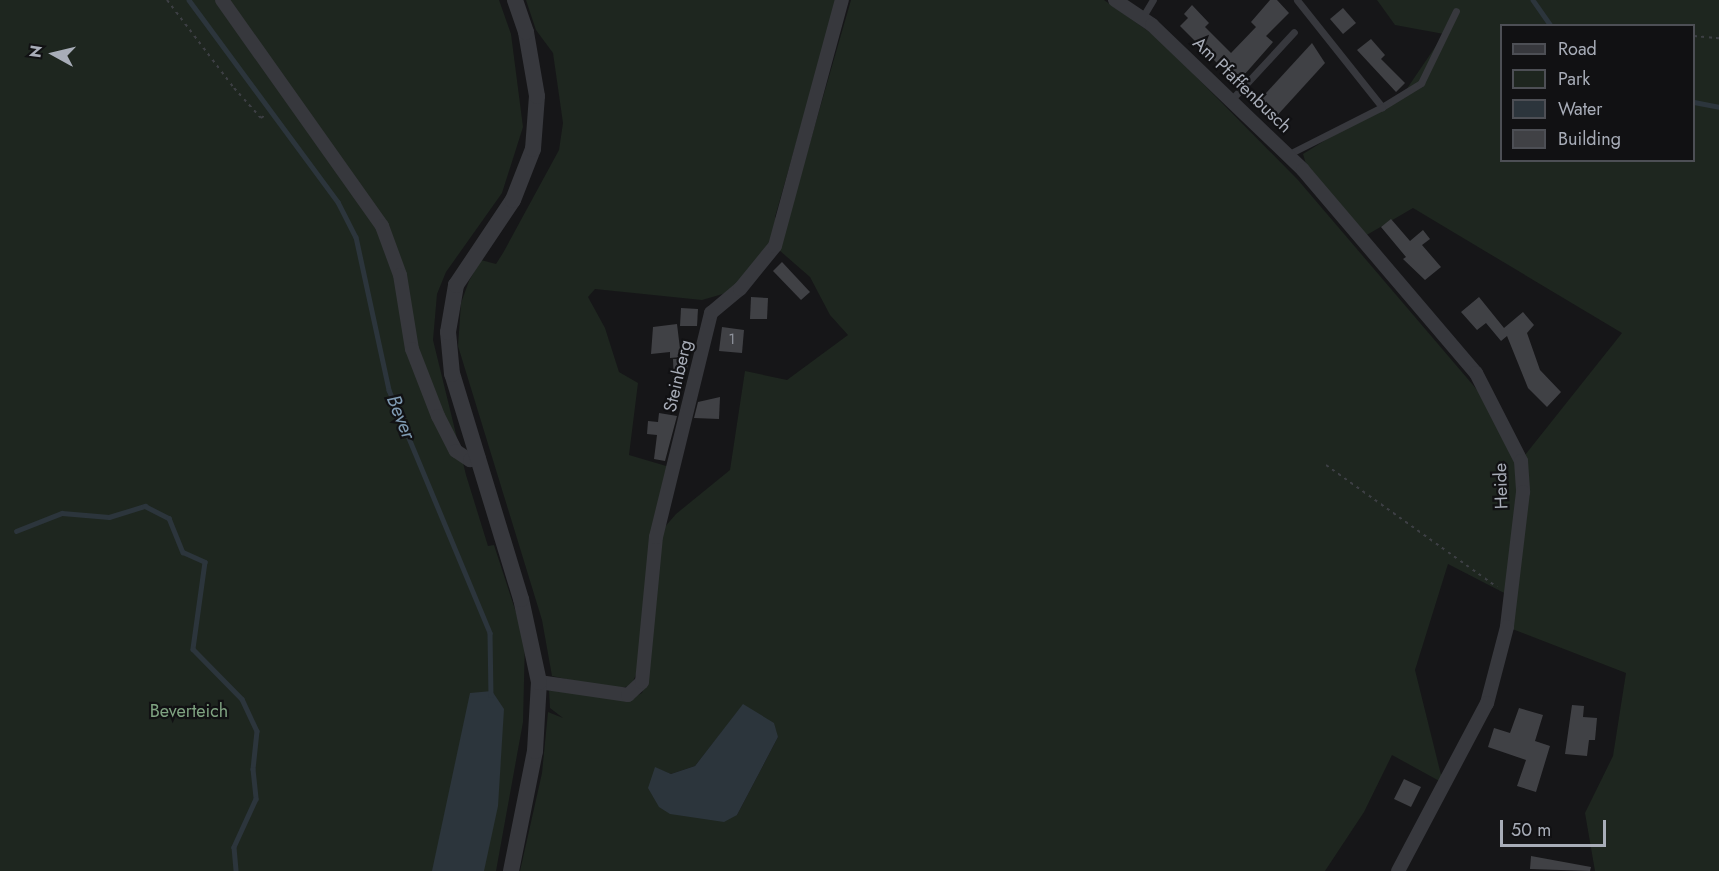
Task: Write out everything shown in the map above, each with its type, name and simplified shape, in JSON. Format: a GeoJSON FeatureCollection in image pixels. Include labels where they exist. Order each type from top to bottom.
{"type":"FeatureCollection","features":[{"type":"Feature","properties":{"kind":"street"},"geometry":{"type":"LineString","coordinates":[[222,0],[382,226],[400,274],[412,349],[438,416],[456,451],[470,460],[479,459]]}},
{"type":"Feature","properties":{"kind":"street"},"geometry":{"type":"LineString","coordinates":[[511,871],[535,751],[539,682],[523,608],[452,374],[448,319],[461,274],[506,212],[533,149],[537,96],[526,32],[515,0]]}},
{"type":"Feature","properties":{"kind":"street","name":"Steinberg"},"geometry":{"type":"LineString","coordinates":[[539,682],[628,695],[642,682],[656,537],[711,313],[740,290],[775,246],[842,0]]}},
{"type":"Feature","properties":{"kind":"street","name":"Am Pfaffenbusch"},"geometry":{"type":"LineString","coordinates":[[1115,0],[1142,18],[1289,154]]}},
{"type":"Feature","properties":{"kind":"street","name":"Heide"},"geometry":{"type":"LineString","coordinates":[[1289,154],[1476,373],[1502,419],[1521,461],[1523,492],[1507,627],[1486,703],[1398,871]]}},
{"type":"Feature","properties":{"kind":"lane"},"geometry":{"type":"LineString","coordinates":[[1142,18],[1153,0]]}},
{"type":"Feature","properties":{"kind":"lane"},"geometry":{"type":"LineString","coordinates":[[1297,0],[1382,107]]}},
{"type":"Feature","properties":{"kind":"lane","name":"Am Pfaffenbusch"},"geometry":{"type":"LineString","coordinates":[[1289,154],[1382,107],[1421,83],[1456,11]]}},
{"type":"Feature","properties":{"kind":"lane"},"geometry":{"type":"LineString","coordinates":[[1232,99],[1294,32]]}},
{"type":"Feature","properties":{"kind":"path"},"geometry":{"type":"LineString","coordinates":[[167,0],[263,117]]}},
{"type":"Feature","properties":{"kind":"path"},"geometry":{"type":"LineString","coordinates":[[1695,36],[1719,38]]}},
{"type":"Feature","properties":{"kind":"path"},"geometry":{"type":"LineString","coordinates":[[1326,465],[1510,596]]}},
{"type":"Feature","properties":{"kind":"green space","name":"Beverteich"},"geometry":{"type":"Polygon","coordinates":[[[0,0],[222,0],[325,135],[229,0],[499,0],[511,34],[523,127],[502,193],[446,272],[437,294],[433,340],[466,475],[488,546],[494,545],[525,640],[523,722],[496,871],[0,871],[0,0]]]}},
{"type":"Feature","properties":{"kind":"green space"},"geometry":{"type":"Polygon","coordinates":[[[526,0],[837,0],[775,217],[781,224],[740,289],[702,300],[595,289],[588,297],[605,328],[619,372],[638,383],[629,455],[673,468],[657,536],[676,514],[730,470],[745,371],[787,380],[848,335],[830,315],[810,277],[779,250],[851,0],[1104,0],[1158,38],[1298,180],[1502,419],[1521,460],[1622,333],[1413,208],[1365,236],[1306,164],[1303,154],[1406,90],[1444,34],[1395,25],[1377,0],[1719,0],[1719,871],[1595,871],[1585,813],[1613,756],[1626,673],[1507,627],[1510,596],[1448,564],[1415,670],[1443,783],[1392,755],[1364,812],[1325,871],[520,871],[542,773],[548,712],[563,718],[550,708],[549,690],[629,699],[642,693],[649,672],[638,670],[631,686],[612,689],[552,676],[542,620],[458,346],[461,303],[469,281],[481,260],[496,264],[559,150],[563,123],[553,53],[536,30],[526,0]],[[743,705],[695,766],[671,774],[655,768],[737,815],[778,737],[743,705]]]}},
{"type":"Feature","properties":{"kind":"water"},"geometry":{"type":"Polygon","coordinates":[[[492,691],[504,709],[498,806],[484,871],[432,871],[470,693],[492,691]]]}},
{"type":"Feature","properties":{"kind":"water"},"geometry":{"type":"Polygon","coordinates":[[[743,704],[774,723],[778,737],[737,815],[724,822],[670,814],[659,807],[648,788],[655,767],[671,774],[695,766],[743,704]]]}},
{"type":"Feature","properties":{"kind":"building"},"geometry":{"type":"Polygon","coordinates":[[[1270,0],[1277,0],[1289,13],[1266,36],[1273,42],[1237,83],[1180,26],[1188,18],[1184,14],[1192,5],[1209,23],[1205,27],[1231,53],[1256,27],[1251,22],[1270,0]]]}},
{"type":"Feature","properties":{"kind":"building"},"geometry":{"type":"Polygon","coordinates":[[[1343,8],[1356,23],[1343,34],[1330,19],[1343,8]]]}},
{"type":"Feature","properties":{"kind":"building"},"geometry":{"type":"Polygon","coordinates":[[[1371,39],[1385,55],[1381,59],[1405,83],[1396,92],[1357,50],[1371,39]]]}},
{"type":"Feature","properties":{"kind":"building"},"geometry":{"type":"Polygon","coordinates":[[[1312,43],[1325,63],[1273,120],[1256,104],[1312,43]]]}},
{"type":"Feature","properties":{"kind":"building"},"geometry":{"type":"Polygon","coordinates":[[[1391,219],[1410,241],[1423,230],[1430,239],[1422,245],[1441,267],[1425,280],[1403,259],[1406,257],[1381,227],[1391,219]]]}},
{"type":"Feature","properties":{"kind":"building"},"geometry":{"type":"Polygon","coordinates":[[[782,262],[810,292],[801,300],[773,271],[782,262]]]}},
{"type":"Feature","properties":{"kind":"building"},"geometry":{"type":"Polygon","coordinates":[[[751,297],[768,298],[767,319],[750,319],[751,297]]]}},
{"type":"Feature","properties":{"kind":"building"},"geometry":{"type":"Polygon","coordinates":[[[1479,297],[1504,328],[1523,312],[1534,325],[1527,333],[1540,370],[1561,392],[1547,407],[1528,388],[1507,336],[1501,341],[1486,323],[1477,330],[1461,312],[1479,297]]]}},
{"type":"Feature","properties":{"kind":"building"},"geometry":{"type":"Polygon","coordinates":[[[681,308],[698,309],[697,326],[680,326],[681,308]]]}},
{"type":"Feature","properties":{"kind":"building"},"geometry":{"type":"Polygon","coordinates":[[[677,324],[681,357],[670,358],[670,352],[651,354],[653,327],[677,324]]]}},
{"type":"Feature","properties":{"kind":"building"},"geometry":{"type":"Polygon","coordinates":[[[722,327],[744,330],[742,353],[719,351],[722,327]]]}},
{"type":"Feature","properties":{"kind":"building"},"geometry":{"type":"Polygon","coordinates":[[[673,359],[689,359],[684,383],[674,384],[673,359]]]}},
{"type":"Feature","properties":{"kind":"building"},"geometry":{"type":"Polygon","coordinates":[[[720,397],[719,419],[694,418],[698,402],[720,397]]]}},
{"type":"Feature","properties":{"kind":"building"},"geometry":{"type":"Polygon","coordinates":[[[659,413],[677,416],[665,461],[654,459],[657,435],[647,434],[648,421],[658,422],[659,413]]]}},
{"type":"Feature","properties":{"kind":"building"},"geometry":{"type":"Polygon","coordinates":[[[1572,705],[1584,706],[1583,717],[1597,718],[1595,740],[1589,740],[1587,756],[1565,754],[1572,705]]]}},
{"type":"Feature","properties":{"kind":"building"},"geometry":{"type":"Polygon","coordinates":[[[1519,708],[1543,715],[1535,741],[1550,746],[1536,792],[1517,786],[1526,760],[1488,747],[1494,728],[1510,733],[1519,708]]]}},
{"type":"Feature","properties":{"kind":"building"},"geometry":{"type":"Polygon","coordinates":[[[1404,779],[1421,787],[1411,807],[1394,799],[1404,779]]]}},
{"type":"Feature","properties":{"kind":"building"},"geometry":{"type":"Polygon","coordinates":[[[1531,856],[1591,867],[1590,871],[1530,869],[1531,856]]]}},
{"type":"Feature","properties":{"kind":"waterway","name":"Bever"},"geometry":{"type":"LineString","coordinates":[[189,0],[338,202],[356,237],[389,390],[490,633],[491,695]]}},
{"type":"Feature","properties":{"kind":"waterway"},"geometry":{"type":"LineString","coordinates":[[1533,0],[1550,24]]}},
{"type":"Feature","properties":{"kind":"waterway"},"geometry":{"type":"LineString","coordinates":[[1695,102],[1719,107]]}},
{"type":"Feature","properties":{"kind":"waterway"},"geometry":{"type":"LineString","coordinates":[[16,531],[62,513],[109,517],[145,506],[169,518],[183,552],[205,562],[193,649],[242,699],[257,731],[253,769],[256,799],[234,847],[236,871]]}}]}
